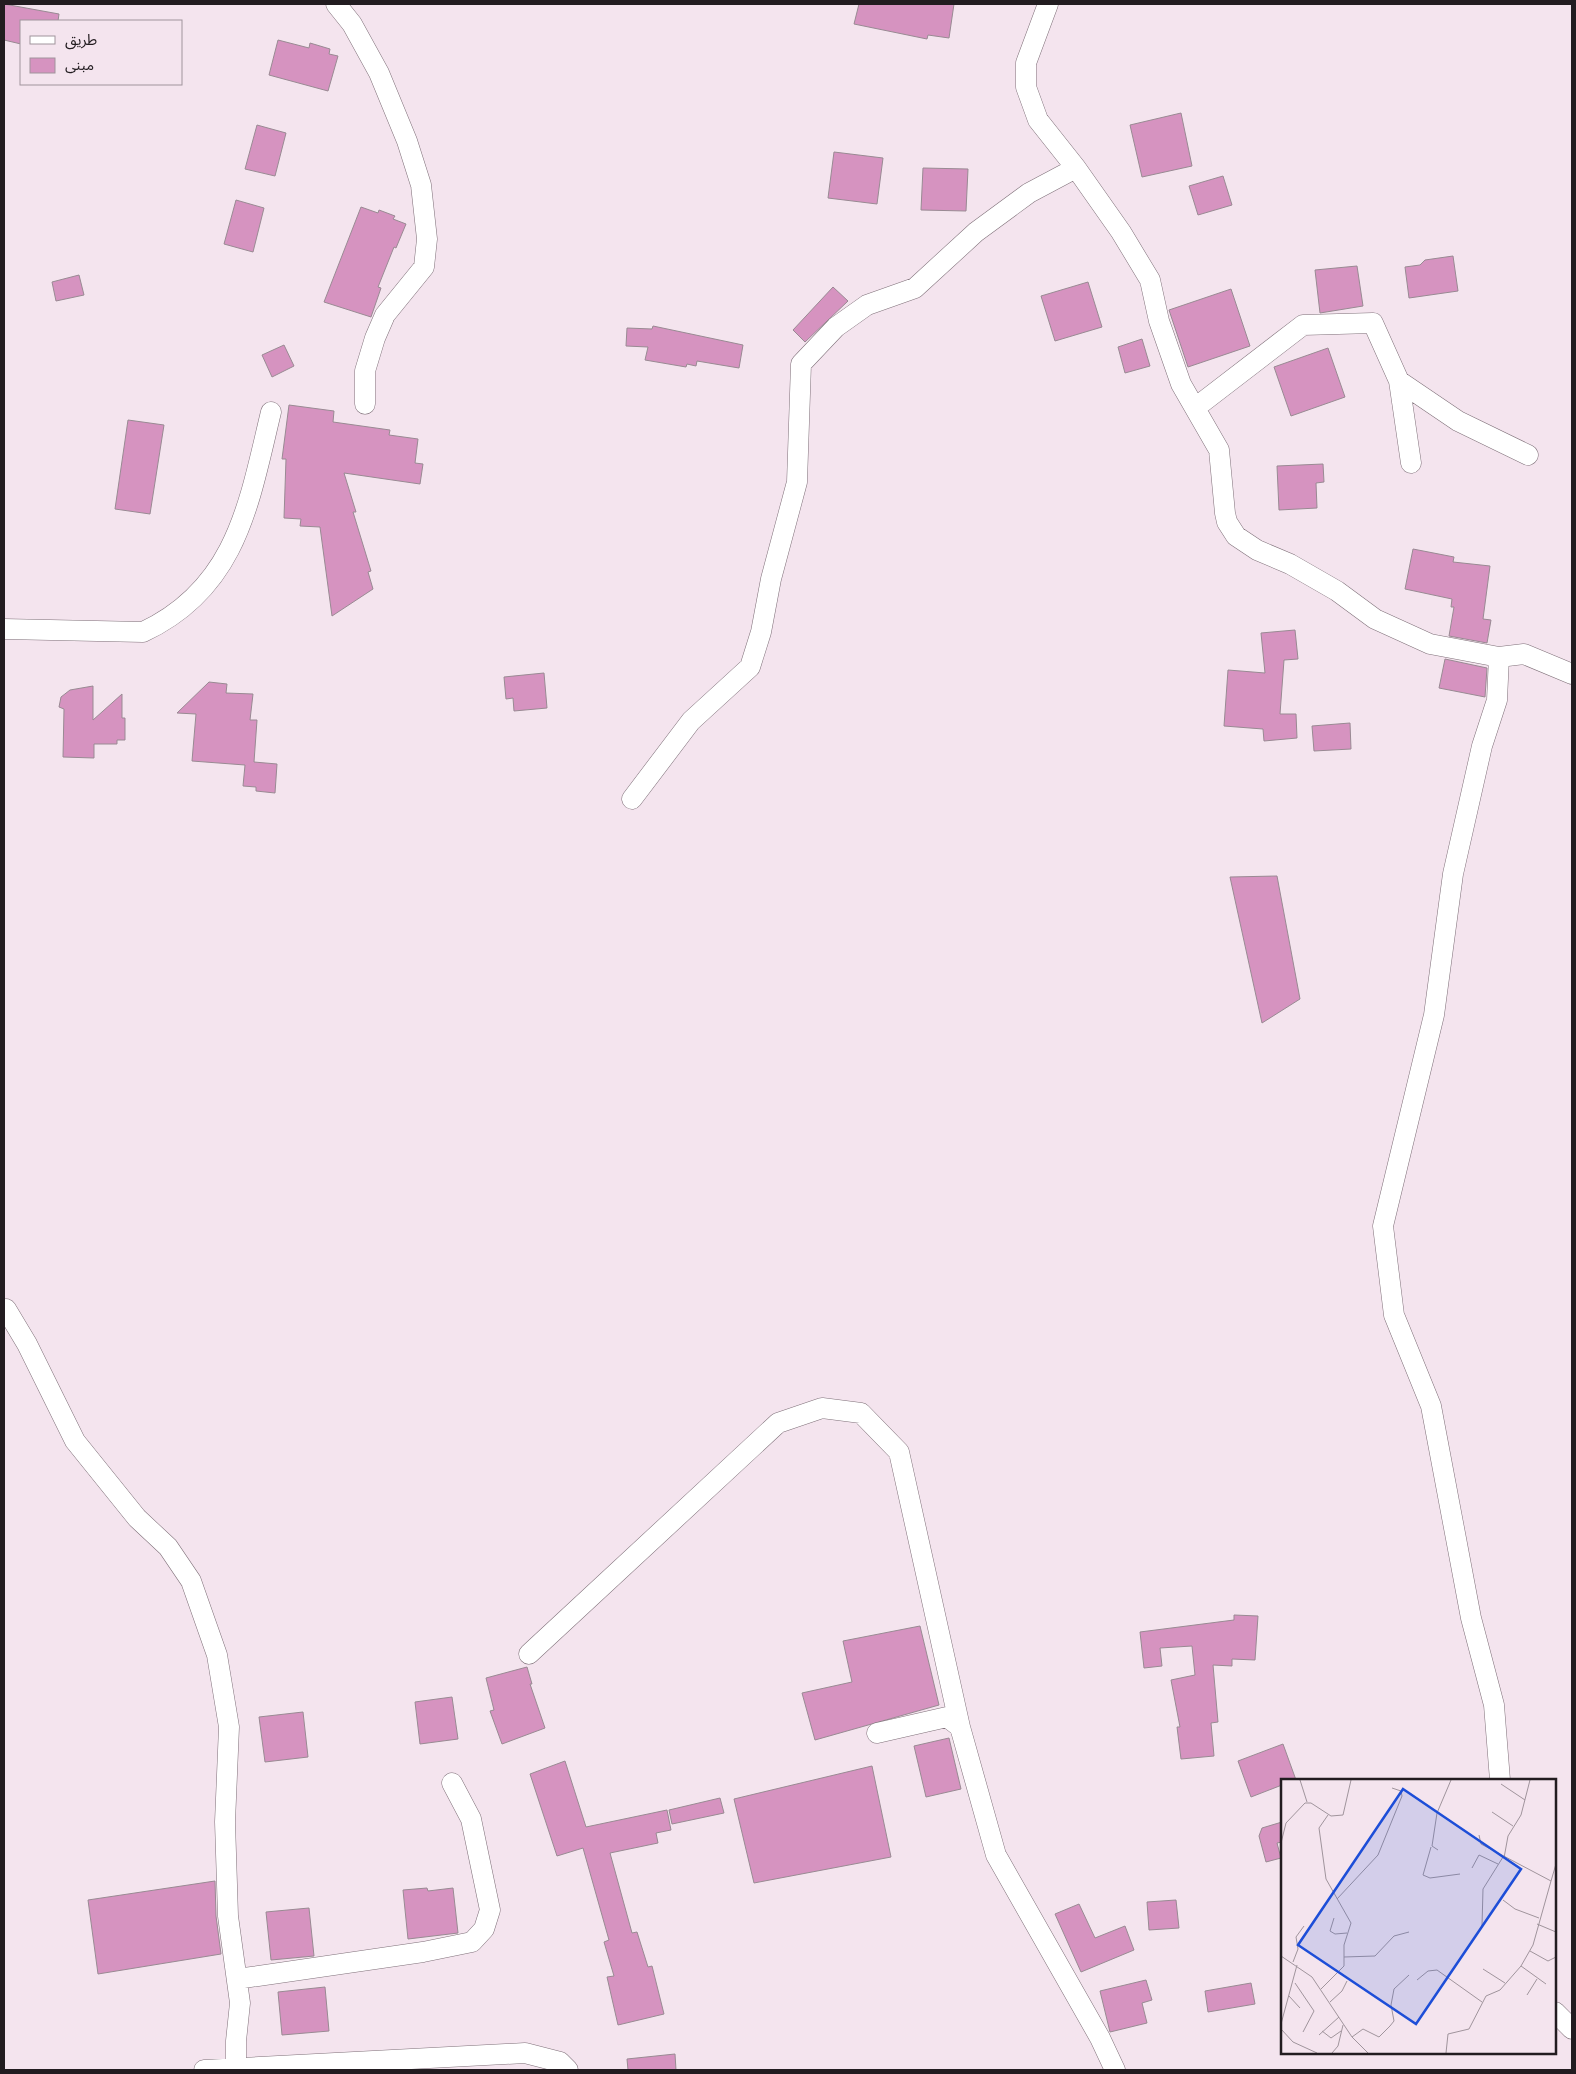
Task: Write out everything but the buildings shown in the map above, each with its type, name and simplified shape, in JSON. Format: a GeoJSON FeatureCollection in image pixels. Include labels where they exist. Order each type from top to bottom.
{"type":"FeatureCollection","features":[{"type":"Feature","properties":{"kind":"street"},"geometry":{"type":"LineString","coordinates":[[336,4],[352,24],[379,72],[407,141],[421,185],[428,239],[424,267],[385,315],[375,338],[365,370],[365,404]]}},
{"type":"Feature","properties":{"kind":"street"},"geometry":{"type":"LineString","coordinates":[[1048,4],[1026,64],[1026,87],[1038,120],[1076,168],[1121,232],[1150,280],[1159,321],[1181,384],[1219,450],[1225,512],[1227,522],[1236,536],[1257,550],[1290,564],[1337,591],[1383,622],[1430,644],[1499,657],[1524,654],[1572,674]]}},
{"type":"Feature","properties":{"kind":"street"},"geometry":{"type":"LineString","coordinates":[[632,799],[691,721],[750,667],[761,632],[771,580],[797,482],[802,364],[836,327],[867,306],[915,288],[976,232],[1029,193],[1076,168]]}},
{"type":"Feature","properties":{"kind":"street"},"geometry":{"type":"LineString","coordinates":[[1195,408],[1303,325],[1373,323],[1399,381],[1411,463]]}},
{"type":"Feature","properties":{"kind":"street"},"geometry":{"type":"LineString","coordinates":[[1399,381],[1458,421],[1528,455]]}},
{"type":"Feature","properties":{"kind":"street"},"geometry":{"type":"LineString","coordinates":[[4,629],[143,632],[163,623],[190,604],[225,560],[249,502],[271,412]]}},
{"type":"Feature","properties":{"kind":"street"},"geometry":{"type":"LineString","coordinates":[[1499,657],[1497,700],[1482,746],[1452,874],[1434,1015],[1382,1226],[1394,1315],[1431,1406],[1472,1618],[1494,1705],[1500,1779]]}},
{"type":"Feature","properties":{"kind":"street"},"geometry":{"type":"LineString","coordinates":[[6,1309],[27,1344],[75,1441],[137,1518],[168,1547],[190,1580],[217,1655],[229,1727],[225,1822],[228,1916],[240,2003],[236,2042],[219,2069]]}},
{"type":"Feature","properties":{"kind":"street"},"geometry":{"type":"LineString","coordinates":[[529,1654],[778,1423],[822,1408],[861,1412],[899,1452],[960,1727],[996,1855],[1100,2038],[1115,2070]]}},
{"type":"Feature","properties":{"kind":"street"},"geometry":{"type":"LineString","coordinates":[[877,1733],[947,1717],[960,1727]]}},
{"type":"Feature","properties":{"kind":"street"},"geometry":{"type":"LineString","coordinates":[[237,1979],[423,1952],[472,1942],[484,1929],[490,1910],[471,1819],[452,1783]]}},
{"type":"Feature","properties":{"kind":"street"},"geometry":{"type":"LineString","coordinates":[[1556,2013],[1572,2029]]}},
{"type":"Feature","properties":{"kind":"street"},"geometry":{"type":"LineString","coordinates":[[219,2069],[525,2053],[560,2062],[568,2070]]}}]}
